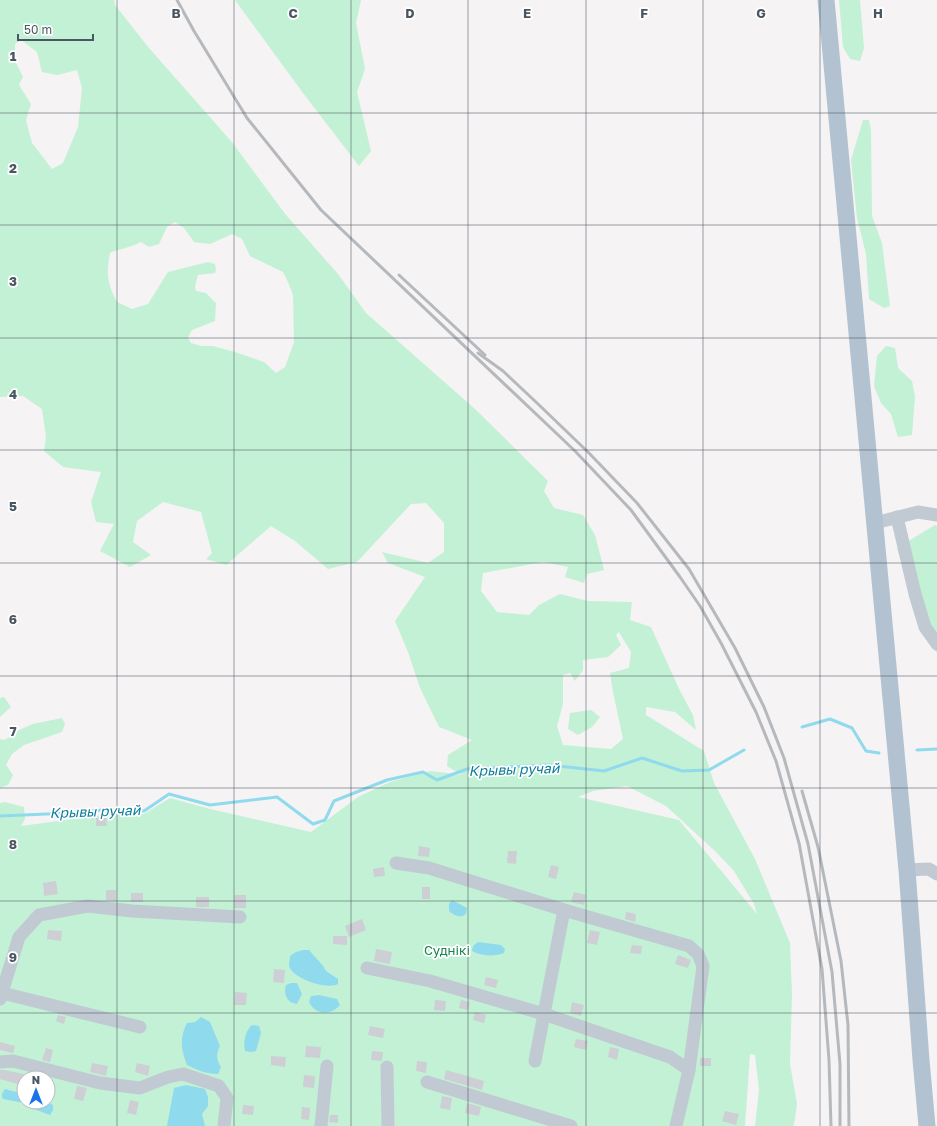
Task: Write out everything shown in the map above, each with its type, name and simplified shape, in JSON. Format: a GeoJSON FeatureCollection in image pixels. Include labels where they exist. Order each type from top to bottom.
{"type":"FeatureCollection","features":[{"type":"Feature","properties":{"kind":"main road"},"geometry":{"type":"LineString","coordinates":[[826,0],[908,870],[920,1060],[927,1126]]}},
{"type":"Feature","properties":{"kind":"street"},"geometry":{"type":"LineString","coordinates":[[875,523],[918,512],[937,515]]}},
{"type":"Feature","properties":{"kind":"street"},"geometry":{"type":"LineString","coordinates":[[897,517],[913,586],[925,627],[937,644]]}},
{"type":"Feature","properties":{"kind":"street"},"geometry":{"type":"LineString","coordinates":[[396,862],[429,868],[564,910],[688,946],[698,954],[703,966],[689,1070],[676,1126]]}},
{"type":"Feature","properties":{"kind":"street"},"geometry":{"type":"LineString","coordinates":[[908,870],[929,869],[937,874]]}},
{"type":"Feature","properties":{"kind":"street"},"geometry":{"type":"LineString","coordinates":[[140,1027],[1,996],[19,937],[39,915],[88,906],[132,911],[240,917]]}},
{"type":"Feature","properties":{"kind":"street"},"geometry":{"type":"LineString","coordinates":[[535,1061],[564,910]]}},
{"type":"Feature","properties":{"kind":"street"},"geometry":{"type":"LineString","coordinates":[[367,968],[430,981],[544,1014],[670,1057],[689,1070]]}},
{"type":"Feature","properties":{"kind":"street"},"geometry":{"type":"LineString","coordinates":[[0,1062],[13,1061],[100,1083],[140,1088],[168,1077],[183,1074],[219,1086],[227,1098],[224,1126]]}},
{"type":"Feature","properties":{"kind":"street"},"geometry":{"type":"LineString","coordinates":[[321,1126],[326,1066]]}},
{"type":"Feature","properties":{"kind":"street"},"geometry":{"type":"LineString","coordinates":[[387,1067],[388,1126]]}},
{"type":"Feature","properties":{"kind":"street"},"geometry":{"type":"LineString","coordinates":[[427,1082],[571,1126]]}},
{"type":"Feature","properties":{"kind":"green space","name":"Суднікі"},"geometry":{"type":"Polygon","coordinates":[[[0,0],[114,0],[115,5],[149,48],[231,141],[286,215],[338,274],[366,313],[475,409],[548,481],[544,491],[554,508],[583,515],[595,535],[604,570],[587,574],[584,583],[565,577],[568,567],[543,562],[483,573],[481,591],[497,612],[529,615],[539,605],[560,594],[588,601],[632,602],[630,620],[651,627],[679,689],[693,715],[696,730],[675,712],[646,707],[646,715],[704,751],[714,783],[755,859],[790,943],[792,994],[790,1064],[797,1104],[794,1125],[755,1126],[759,1090],[755,1055],[750,1054],[745,1126],[0,1126],[0,803],[5,802],[24,807],[25,819],[21,826],[95,816],[144,814],[170,798],[210,809],[311,832],[358,797],[390,782],[431,771],[462,775],[447,766],[448,755],[472,740],[439,727],[420,688],[408,652],[395,621],[425,577],[388,563],[382,552],[428,563],[444,552],[444,523],[426,503],[411,504],[357,562],[328,569],[295,541],[271,526],[226,565],[206,559],[212,553],[201,512],[163,502],[137,521],[133,542],[151,555],[130,567],[100,551],[114,524],[96,522],[91,502],[101,472],[63,467],[44,451],[46,436],[42,409],[23,396],[0,397],[0,0]],[[21,40],[15,44],[15,61],[23,77],[19,85],[31,104],[26,120],[32,143],[52,169],[63,163],[78,127],[82,88],[77,70],[57,75],[42,72],[37,52],[21,40]],[[175,222],[167,227],[159,244],[149,247],[141,242],[110,253],[108,278],[117,302],[132,309],[148,304],[168,272],[208,262],[215,264],[215,273],[198,275],[195,286],[196,291],[206,293],[216,303],[215,321],[192,330],[188,338],[191,343],[201,346],[213,346],[264,362],[276,373],[285,367],[294,342],[293,295],[283,272],[250,256],[242,239],[232,234],[210,244],[194,242],[184,228],[175,222]],[[619,632],[616,635],[621,645],[608,657],[583,660],[583,670],[575,681],[570,673],[563,675],[563,704],[557,726],[563,745],[611,749],[623,739],[610,673],[629,668],[631,652],[619,632]],[[627,786],[593,791],[578,797],[679,820],[757,914],[754,904],[734,871],[716,852],[666,806],[627,786]]]}},
{"type":"Feature","properties":{"kind":"green space"},"geometry":{"type":"Polygon","coordinates":[[[235,0],[361,0],[356,23],[365,69],[357,92],[371,151],[359,166],[303,93],[235,0]]]}},
{"type":"Feature","properties":{"kind":"green space"},"geometry":{"type":"Polygon","coordinates":[[[839,0],[860,0],[864,48],[860,61],[850,59],[843,47],[839,0]]]}},
{"type":"Feature","properties":{"kind":"green space"},"geometry":{"type":"Polygon","coordinates":[[[863,120],[869,120],[871,130],[872,216],[882,243],[890,306],[884,308],[869,299],[866,254],[857,218],[851,160],[863,120]]]}},
{"type":"Feature","properties":{"kind":"green space"},"geometry":{"type":"Polygon","coordinates":[[[886,346],[895,348],[898,368],[912,381],[915,396],[912,435],[898,437],[891,414],[881,403],[874,386],[877,356],[886,346]]]}},
{"type":"Feature","properties":{"kind":"green space"},"geometry":{"type":"Polygon","coordinates":[[[935,525],[937,526],[937,653],[921,633],[897,548],[935,525]]]}},
{"type":"Feature","properties":{"kind":"green space"},"geometry":{"type":"Polygon","coordinates":[[[4,697],[11,707],[0,717],[0,698],[4,697]]]}},
{"type":"Feature","properties":{"kind":"green space"},"geometry":{"type":"Polygon","coordinates":[[[591,710],[600,717],[592,727],[578,735],[568,729],[570,713],[591,710]]]}},
{"type":"Feature","properties":{"kind":"green space"},"geometry":{"type":"Polygon","coordinates":[[[62,718],[65,724],[62,732],[24,745],[12,754],[6,765],[13,775],[8,785],[0,788],[0,739],[5,740],[19,730],[33,724],[62,718]]]}},
{"type":"Feature","properties":{"kind":"water"},"geometry":{"type":"Polygon","coordinates":[[[452,900],[467,908],[466,914],[459,916],[449,911],[449,904],[452,900]]]}},
{"type":"Feature","properties":{"kind":"water"},"geometry":{"type":"Polygon","coordinates":[[[478,942],[501,945],[505,949],[504,953],[488,955],[472,951],[473,946],[478,942]]]}},
{"type":"Feature","properties":{"kind":"water"},"geometry":{"type":"Polygon","coordinates":[[[303,950],[309,950],[326,971],[338,979],[338,984],[326,986],[311,982],[303,979],[292,971],[289,966],[290,956],[303,950]]]}},
{"type":"Feature","properties":{"kind":"water"},"geometry":{"type":"Polygon","coordinates":[[[297,983],[302,994],[297,1004],[288,1000],[285,992],[286,985],[297,983]]]}},
{"type":"Feature","properties":{"kind":"water"},"geometry":{"type":"Polygon","coordinates":[[[319,995],[337,999],[340,1005],[332,1011],[319,1012],[315,1010],[309,1002],[311,996],[319,995]]]}},
{"type":"Feature","properties":{"kind":"water"},"geometry":{"type":"Polygon","coordinates":[[[201,1017],[210,1022],[220,1046],[217,1056],[221,1067],[218,1074],[194,1069],[187,1065],[183,1054],[182,1039],[184,1029],[187,1023],[195,1022],[201,1017]]]}},
{"type":"Feature","properties":{"kind":"water"},"geometry":{"type":"Polygon","coordinates":[[[252,1025],[259,1026],[261,1033],[256,1051],[251,1052],[245,1051],[244,1044],[246,1034],[252,1025]]]}},
{"type":"Feature","properties":{"kind":"water"},"geometry":{"type":"Polygon","coordinates":[[[186,1085],[205,1089],[208,1097],[208,1106],[202,1114],[205,1126],[167,1126],[174,1088],[186,1085]]]}},
{"type":"Feature","properties":{"kind":"water"},"geometry":{"type":"Polygon","coordinates":[[[5,1089],[16,1092],[16,1101],[3,1099],[2,1094],[5,1089]]]}},
{"type":"Feature","properties":{"kind":"water"},"geometry":{"type":"Polygon","coordinates":[[[36,1110],[53,1110],[50,1115],[36,1110]]]}},
{"type":"Feature","properties":{"kind":"building"},"geometry":{"type":"Polygon","coordinates":[[[96,818],[106,818],[107,826],[96,826],[96,818]]]}},
{"type":"Feature","properties":{"kind":"building"},"geometry":{"type":"Polygon","coordinates":[[[419,846],[430,848],[429,857],[418,856],[419,846]]]}},
{"type":"Feature","properties":{"kind":"building"},"geometry":{"type":"Polygon","coordinates":[[[508,851],[517,851],[516,864],[507,863],[508,851]]]}},
{"type":"Feature","properties":{"kind":"building"},"geometry":{"type":"Polygon","coordinates":[[[551,865],[559,867],[556,879],[548,877],[551,865]]]}},
{"type":"Feature","properties":{"kind":"building"},"geometry":{"type":"Polygon","coordinates":[[[384,867],[385,876],[374,877],[373,869],[384,867]]]}},
{"type":"Feature","properties":{"kind":"building"},"geometry":{"type":"Polygon","coordinates":[[[56,881],[58,894],[44,896],[43,883],[56,881]]]}},
{"type":"Feature","properties":{"kind":"building"},"geometry":{"type":"Polygon","coordinates":[[[422,887],[430,887],[430,899],[422,899],[422,887]]]}},
{"type":"Feature","properties":{"kind":"building"},"geometry":{"type":"Polygon","coordinates":[[[106,890],[116,890],[116,901],[106,900],[106,890]]]}},
{"type":"Feature","properties":{"kind":"building"},"geometry":{"type":"Polygon","coordinates":[[[574,892],[586,895],[584,905],[571,902],[574,892]]]}},
{"type":"Feature","properties":{"kind":"building"},"geometry":{"type":"Polygon","coordinates":[[[131,893],[143,893],[143,902],[131,902],[131,893]]]}},
{"type":"Feature","properties":{"kind":"building"},"geometry":{"type":"Polygon","coordinates":[[[234,895],[246,895],[246,908],[234,908],[234,895]]]}},
{"type":"Feature","properties":{"kind":"building"},"geometry":{"type":"Polygon","coordinates":[[[196,897],[209,897],[209,907],[196,907],[196,897]]]}},
{"type":"Feature","properties":{"kind":"building"},"geometry":{"type":"Polygon","coordinates":[[[626,912],[636,914],[635,922],[625,919],[626,912]]]}},
{"type":"Feature","properties":{"kind":"building"},"geometry":{"type":"Polygon","coordinates":[[[362,919],[366,930],[349,937],[345,926],[362,919]]]}},
{"type":"Feature","properties":{"kind":"building"},"geometry":{"type":"Polygon","coordinates":[[[48,930],[62,931],[61,941],[47,939],[48,930]]]}},
{"type":"Feature","properties":{"kind":"building"},"geometry":{"type":"Polygon","coordinates":[[[590,930],[600,932],[597,945],[587,943],[590,930]]]}},
{"type":"Feature","properties":{"kind":"building"},"geometry":{"type":"Polygon","coordinates":[[[333,936],[347,936],[347,945],[333,944],[333,936]]]}},
{"type":"Feature","properties":{"kind":"building"},"geometry":{"type":"Polygon","coordinates":[[[632,945],[642,946],[641,954],[630,953],[632,945]]]}},
{"type":"Feature","properties":{"kind":"building"},"geometry":{"type":"Polygon","coordinates":[[[376,949],[392,952],[390,964],[374,961],[376,949]]]}},
{"type":"Feature","properties":{"kind":"building"},"geometry":{"type":"Polygon","coordinates":[[[678,955],[691,960],[688,968],[675,964],[678,955]]]}},
{"type":"Feature","properties":{"kind":"building"},"geometry":{"type":"Polygon","coordinates":[[[274,969],[285,970],[284,983],[273,982],[274,969]]]}},
{"type":"Feature","properties":{"kind":"building"},"geometry":{"type":"Polygon","coordinates":[[[486,977],[498,980],[496,988],[484,985],[486,977]]]}},
{"type":"Feature","properties":{"kind":"building"},"geometry":{"type":"Polygon","coordinates":[[[235,992],[247,993],[246,1005],[234,1005],[235,992]]]}},
{"type":"Feature","properties":{"kind":"building"},"geometry":{"type":"Polygon","coordinates":[[[435,1000],[446,1001],[445,1011],[434,1010],[435,1000]]]}},
{"type":"Feature","properties":{"kind":"building"},"geometry":{"type":"Polygon","coordinates":[[[461,1000],[470,1002],[468,1010],[459,1008],[461,1000]]]}},
{"type":"Feature","properties":{"kind":"building"},"geometry":{"type":"Polygon","coordinates":[[[572,1002],[584,1005],[581,1016],[570,1013],[572,1002]]]}},
{"type":"Feature","properties":{"kind":"building"},"geometry":{"type":"Polygon","coordinates":[[[475,1012],[486,1015],[484,1023],[473,1020],[475,1012]]]}},
{"type":"Feature","properties":{"kind":"building"},"geometry":{"type":"Polygon","coordinates":[[[58,1015],[66,1017],[64,1024],[56,1021],[58,1015]]]}},
{"type":"Feature","properties":{"kind":"building"},"geometry":{"type":"Polygon","coordinates":[[[370,1026],[385,1029],[383,1038],[368,1035],[370,1026]]]}},
{"type":"Feature","properties":{"kind":"building"},"geometry":{"type":"Polygon","coordinates":[[[576,1039],[588,1041],[586,1050],[574,1047],[576,1039]]]}},
{"type":"Feature","properties":{"kind":"building"},"geometry":{"type":"Polygon","coordinates":[[[0,1042],[15,1046],[13,1053],[0,1050],[0,1042]]]}},
{"type":"Feature","properties":{"kind":"building"},"geometry":{"type":"Polygon","coordinates":[[[306,1046],[321,1047],[320,1058],[305,1057],[306,1046]]]}},
{"type":"Feature","properties":{"kind":"building"},"geometry":{"type":"Polygon","coordinates":[[[610,1047],[619,1049],[617,1060],[608,1057],[610,1047]]]}},
{"type":"Feature","properties":{"kind":"building"},"geometry":{"type":"Polygon","coordinates":[[[46,1048],[53,1050],[50,1062],[42,1060],[46,1048]]]}},
{"type":"Feature","properties":{"kind":"building"},"geometry":{"type":"Polygon","coordinates":[[[372,1051],[383,1052],[382,1061],[371,1060],[372,1051]]]}},
{"type":"Feature","properties":{"kind":"building"},"geometry":{"type":"Polygon","coordinates":[[[271,1056],[286,1057],[285,1067],[271,1065],[271,1056]]]}},
{"type":"Feature","properties":{"kind":"building"},"geometry":{"type":"Polygon","coordinates":[[[700,1058],[711,1058],[711,1066],[700,1066],[700,1058]]]}},
{"type":"Feature","properties":{"kind":"building"},"geometry":{"type":"Polygon","coordinates":[[[417,1061],[427,1062],[426,1073],[416,1071],[417,1061]]]}},
{"type":"Feature","properties":{"kind":"building"},"geometry":{"type":"Polygon","coordinates":[[[92,1063],[108,1066],[106,1076],[90,1072],[92,1063]]]}},
{"type":"Feature","properties":{"kind":"building"},"geometry":{"type":"Polygon","coordinates":[[[137,1063],[150,1066],[148,1076],[135,1072],[137,1063]]]}},
{"type":"Feature","properties":{"kind":"building"},"geometry":{"type":"Polygon","coordinates":[[[0,1070],[16,1072],[16,1084],[0,1079],[0,1070]]]}},
{"type":"Feature","properties":{"kind":"building"},"geometry":{"type":"Polygon","coordinates":[[[446,1070],[484,1081],[482,1090],[444,1079],[446,1070]]]}},
{"type":"Feature","properties":{"kind":"building"},"geometry":{"type":"Polygon","coordinates":[[[304,1075],[315,1076],[314,1088],[303,1087],[304,1075]]]}},
{"type":"Feature","properties":{"kind":"building"},"geometry":{"type":"Polygon","coordinates":[[[77,1086],[87,1088],[83,1101],[74,1099],[77,1086]]]}},
{"type":"Feature","properties":{"kind":"building"},"geometry":{"type":"Polygon","coordinates":[[[442,1096],[452,1098],[450,1110],[440,1108],[442,1096]]]}},
{"type":"Feature","properties":{"kind":"building"},"geometry":{"type":"Polygon","coordinates":[[[130,1100],[139,1102],[136,1115],[127,1113],[130,1100]]]}},
{"type":"Feature","properties":{"kind":"building"},"geometry":{"type":"Polygon","coordinates":[[[467,1103],[481,1107],[479,1116],[465,1113],[467,1103]]]}},
{"type":"Feature","properties":{"kind":"building"},"geometry":{"type":"Polygon","coordinates":[[[243,1105],[254,1106],[253,1115],[242,1114],[243,1105]]]}},
{"type":"Feature","properties":{"kind":"building"},"geometry":{"type":"Polygon","coordinates":[[[302,1107],[310,1108],[309,1120],[301,1119],[302,1107]]]}},
{"type":"Feature","properties":{"kind":"building"},"geometry":{"type":"Polygon","coordinates":[[[725,1111],[739,1114],[736,1125],[722,1121],[725,1111]]]}},
{"type":"Feature","properties":{"kind":"building"},"geometry":{"type":"Polygon","coordinates":[[[330,1115],[338,1115],[338,1123],[329,1122],[330,1115]]]}},
{"type":"Feature","properties":{"kind":"waterway","name":"Крывы ручай"},"geometry":{"type":"LineString","coordinates":[[802,727],[830,719],[852,728],[866,751],[879,753]]}},
{"type":"Feature","properties":{"kind":"waterway","name":"Крывы ручай"},"geometry":{"type":"LineString","coordinates":[[917,750],[937,749]]}},
{"type":"Feature","properties":{"kind":"waterway","name":"Крывы ручай"},"geometry":{"type":"LineString","coordinates":[[0,816],[102,810],[144,811],[169,794],[210,805],[277,797],[313,824],[325,820],[334,801],[387,780],[423,772],[437,780],[467,769],[549,765],[604,771],[642,758],[682,771],[709,770],[744,750]]}},
{"type":"Feature","properties":{"kind":"railway"},"geometry":{"type":"LineString","coordinates":[[177,0],[247,118],[321,210],[575,451],[631,510],[700,606],[721,643],[756,712],[776,761],[799,843],[822,969],[829,1060],[831,1126]]}},
{"type":"Feature","properties":{"kind":"railway"},"geometry":{"type":"LineString","coordinates":[[399,275],[485,355]]}},
{"type":"Feature","properties":{"kind":"railway"},"geometry":{"type":"LineString","coordinates":[[478,353],[503,371],[537,403],[588,452],[637,503],[689,569],[735,648],[764,707],[784,758],[808,844],[832,972],[840,1064],[840,1126]]}},
{"type":"Feature","properties":{"kind":"railway"},"geometry":{"type":"LineString","coordinates":[[802,791],[818,847],[841,961],[848,1025],[849,1126]]}}]}
